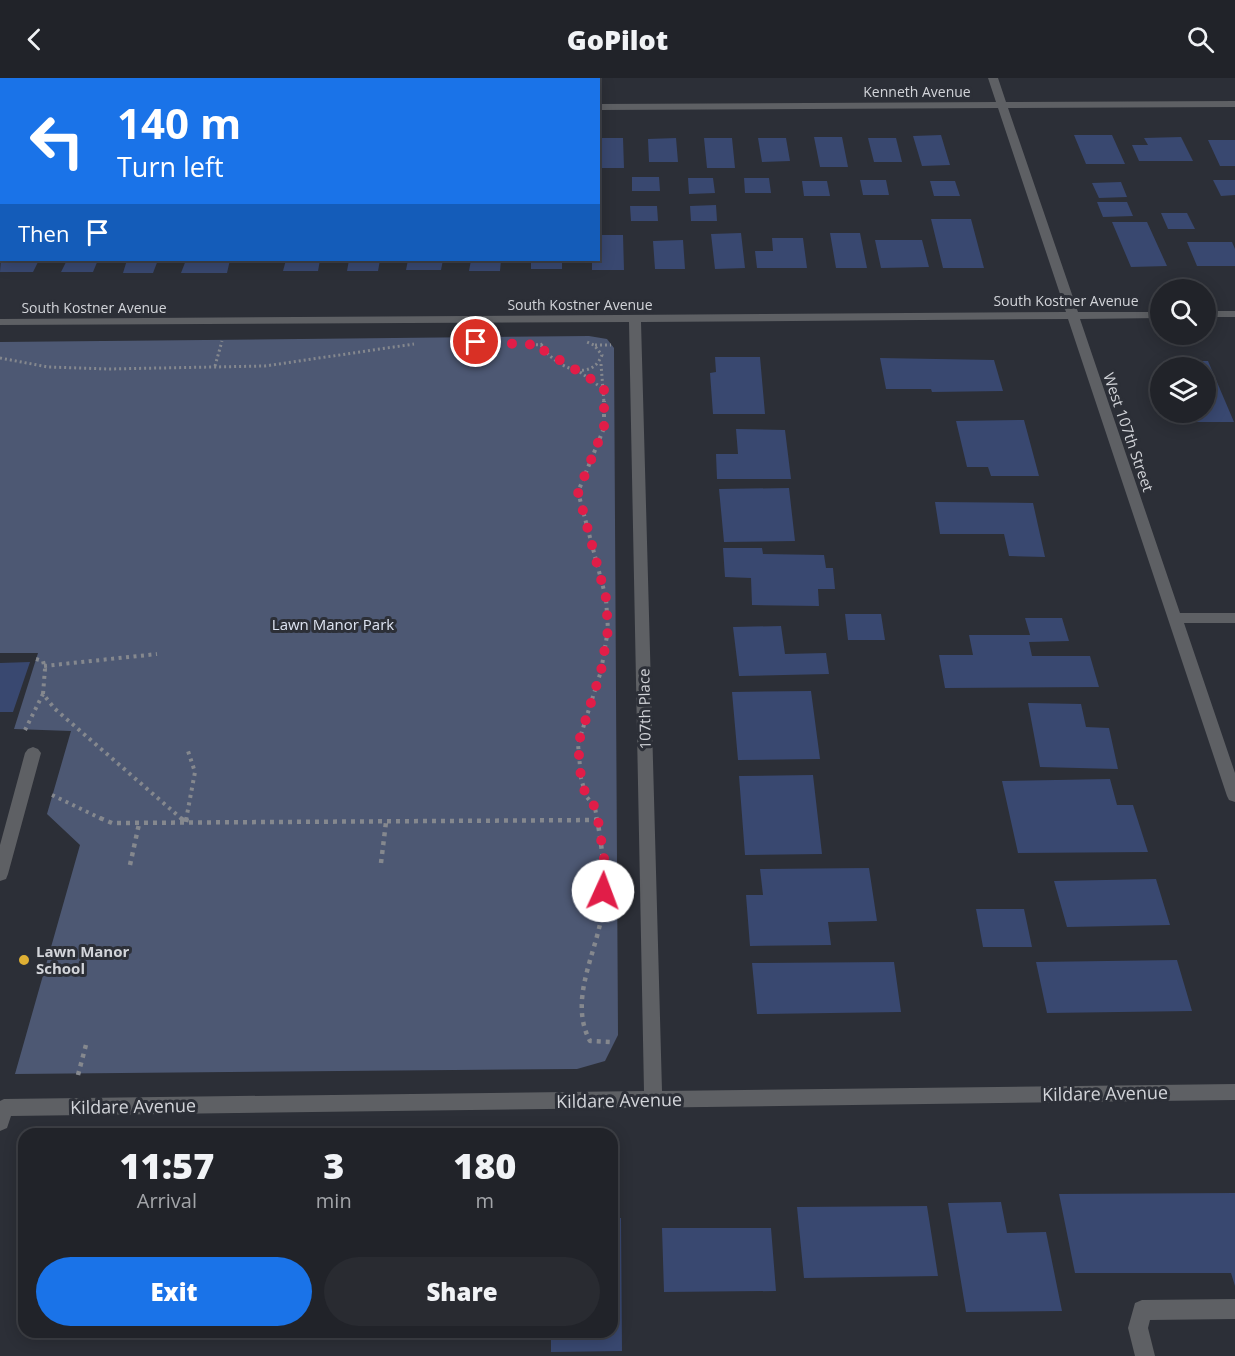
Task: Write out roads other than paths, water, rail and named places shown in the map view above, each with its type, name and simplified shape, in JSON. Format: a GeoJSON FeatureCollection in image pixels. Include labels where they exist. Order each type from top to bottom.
{"type":"FeatureCollection","features":[{"type":"Feature","properties":{"kind":"street","name":"West 107th Street"},"geometry":{"type":"LineString","coordinates":[[993,78],[1235,796]]}},
{"type":"Feature","properties":{"kind":"street","name":"Kenneth Avenue"},"geometry":{"type":"LineString","coordinates":[[600,107],[1235,104]]}},
{"type":"Feature","properties":{"kind":"street"},"geometry":{"type":"LineString","coordinates":[[1216,314],[1235,314]]}},
{"type":"Feature","properties":{"kind":"street","name":"South Kostner Avenue"},"geometry":{"type":"LineString","coordinates":[[0,322],[1150,315]]}},
{"type":"Feature","properties":{"kind":"street","name":"107th Place"},"geometry":{"type":"LineString","coordinates":[[635,319],[653,1100]]}},
{"type":"Feature","properties":{"kind":"street"},"geometry":{"type":"LineString","coordinates":[[1175,618],[1235,618]]}},
{"type":"Feature","properties":{"kind":"street"},"geometry":{"type":"LineString","coordinates":[[0,874],[33,753]]}},
{"type":"Feature","properties":{"kind":"street","name":"Kildare Avenue"},"geometry":{"type":"LineString","coordinates":[[1,1110],[1235,1092]]}},
{"type":"Feature","properties":{"kind":"street"},"geometry":{"type":"LineString","coordinates":[[1145,1356],[1138,1328],[1142,1310],[1235,1309]]}},
{"type":"Feature","properties":{"kind":"place","name":"Lawn Manor School"},"geometry":{"type":"Point","coordinates":[24,960]}},
{"type":"Feature","properties":{"kind":"park label","name":"Lawn Manor Park"},"geometry":{"type":"Point","coordinates":[333,624]}}]}
